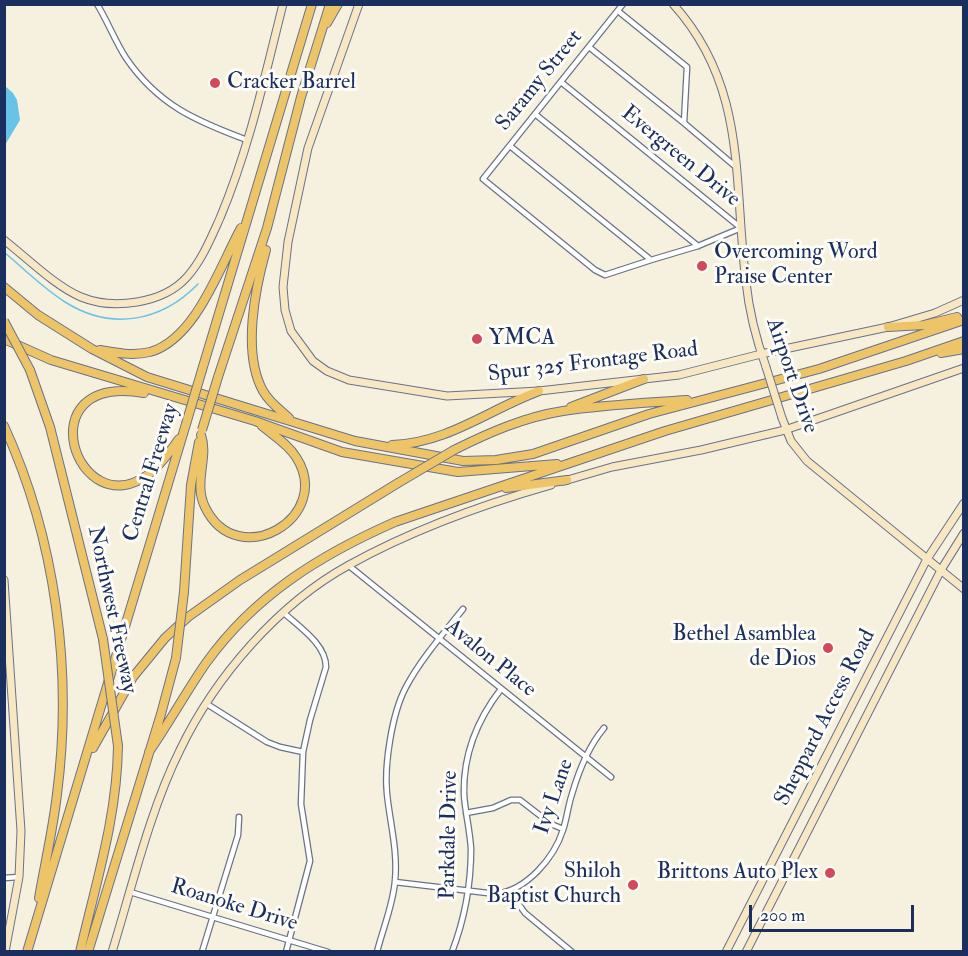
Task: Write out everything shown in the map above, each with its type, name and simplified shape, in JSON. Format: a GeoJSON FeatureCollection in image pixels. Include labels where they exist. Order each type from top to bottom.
{"type":"FeatureCollection","features":[{"type":"Feature","properties":{"kind":"highway","name":"Central Freeway"},"geometry":{"type":"LineString","coordinates":[[27,951],[250,212],[310,4]]}},
{"type":"Feature","properties":{"kind":"highway","name":"Central Freeway"},"geometry":{"type":"LineString","coordinates":[[88,951],[176,658],[184,592],[191,485],[202,433],[267,228],[301,97],[330,4]]}},
{"type":"Feature","properties":{"kind":"highway"},"geometry":{"type":"LineString","coordinates":[[320,36],[338,4]]}},
{"type":"Feature","properties":{"kind":"highway"},"geometry":{"type":"LineString","coordinates":[[92,349],[128,354],[145,353],[159,349],[178,336],[199,309],[250,212]]}},
{"type":"Feature","properties":{"kind":"highway"},"geometry":{"type":"LineString","coordinates":[[267,228],[267,245],[255,288],[254,362],[263,392],[294,422]]}},
{"type":"Feature","properties":{"kind":"highway"},"geometry":{"type":"LineString","coordinates":[[4,287],[38,315],[92,349],[147,377],[375,445],[463,461],[496,460],[533,454],[649,414],[819,369],[963,320]]}},
{"type":"Feature","properties":{"kind":"highway"},"geometry":{"type":"LineString","coordinates":[[888,327],[924,325],[963,315]]}},
{"type":"Feature","properties":{"kind":"highway","name":"Northwest Freeway"},"geometry":{"type":"LineString","coordinates":[[4,321],[30,370],[50,427],[103,639],[118,746],[115,799],[110,832],[80,951]]}},
{"type":"Feature","properties":{"kind":"highway"},"geometry":{"type":"LineString","coordinates":[[4,339],[51,360],[255,421],[342,452],[458,472],[573,463]]}},
{"type":"Feature","properties":{"kind":"highway"},"geometry":{"type":"LineString","coordinates":[[149,752],[189,689],[226,638],[292,577],[357,538],[395,522],[665,431],[963,341]]}},
{"type":"Feature","properties":{"kind":"highway"},"geometry":{"type":"LineString","coordinates":[[906,360],[963,349]]}},
{"type":"Feature","properties":{"kind":"highway"},"geometry":{"type":"LineString","coordinates":[[84,764],[133,677],[175,628],[216,595],[398,483],[489,432],[562,411],[644,379]]}},
{"type":"Feature","properties":{"kind":"highway"},"geometry":{"type":"LineString","coordinates":[[168,395],[160,396],[125,389],[111,390],[94,397],[86,403],[75,420],[73,430],[75,452],[85,469],[94,476],[110,483],[126,484],[150,474],[182,435]]}},
{"type":"Feature","properties":{"kind":"highway"},"geometry":{"type":"LineString","coordinates":[[375,445],[414,444],[440,437],[513,401],[539,391]]}},
{"type":"Feature","properties":{"kind":"highway"},"geometry":{"type":"LineString","coordinates":[[562,411],[711,398]]}},
{"type":"Feature","properties":{"kind":"highway"},"geometry":{"type":"LineString","coordinates":[[202,433],[204,442],[200,482],[205,508],[216,522],[231,533],[249,537],[265,536],[284,527],[296,514],[304,493],[304,482],[298,459],[291,450],[255,421]]}},
{"type":"Feature","properties":{"kind":"highway"},"geometry":{"type":"LineString","coordinates":[[5,428],[36,512],[48,563],[59,637],[62,680],[62,729],[57,794],[32,937]]}},
{"type":"Feature","properties":{"kind":"highway"},"geometry":{"type":"LineString","coordinates":[[485,491],[567,480]]}},
{"type":"Feature","properties":{"kind":"main road"},"geometry":{"type":"LineString","coordinates":[[4,240],[62,286],[80,297],[104,304],[130,304],[168,290],[186,278],[207,247],[242,163],[283,4]]}},
{"type":"Feature","properties":{"kind":"main road","name":"Spur 325 Frontage Road"},"geometry":{"type":"LineString","coordinates":[[359,4],[308,148],[288,242],[283,287],[285,310],[291,331],[303,348],[313,362],[349,380],[447,396],[539,391],[679,375],[761,354],[888,327],[935,313],[963,300]]}},
{"type":"Feature","properties":{"kind":"main road","name":"Airport Drive"},"geometry":{"type":"LineString","coordinates":[[673,4],[700,39],[718,76],[729,115],[737,167],[747,289],[753,325],[785,430],[798,452],[807,461],[963,589]]}},
{"type":"Feature","properties":{"kind":"main road"},"geometry":{"type":"LineString","coordinates":[[112,951],[159,798],[180,749],[228,673],[253,642],[283,612],[323,581],[348,565],[423,529],[510,497],[612,467],[701,450],[785,430],[963,368]]}},
{"type":"Feature","properties":{"kind":"main road","name":"Sheppard Access Road"},"geometry":{"type":"LineString","coordinates":[[726,951],[927,559],[963,503]]}},
{"type":"Feature","properties":{"kind":"main road","name":"Sheppard Access Road"},"geometry":{"type":"LineString","coordinates":[[746,951],[940,570],[963,533]]}},
{"type":"Feature","properties":{"kind":"main road"},"geometry":{"type":"LineString","coordinates":[[4,580],[8,695],[21,831],[19,877],[5,951]]}},
{"type":"Feature","properties":{"kind":"street"},"geometry":{"type":"LineString","coordinates":[[97,4],[125,56],[134,69],[161,97],[186,114],[248,140]]}},
{"type":"Feature","properties":{"kind":"street","name":"Saramy Street"},"geometry":{"type":"LineString","coordinates":[[483,179],[623,4]]}},
{"type":"Feature","properties":{"kind":"street","name":"Evergreen Drive"},"geometry":{"type":"LineString","coordinates":[[618,10],[687,67],[684,123]]}},
{"type":"Feature","properties":{"kind":"street","name":"Evergreen Drive"},"geometry":{"type":"LineString","coordinates":[[589,47],[737,167]]}},
{"type":"Feature","properties":{"kind":"street","name":"Evergreen Drive"},"geometry":{"type":"LineString","coordinates":[[483,179],[606,276],[698,246],[741,228],[561,82]]}},
{"type":"Feature","properties":{"kind":"street"},"geometry":{"type":"LineString","coordinates":[[535,114],[698,246]]}},
{"type":"Feature","properties":{"kind":"street"},"geometry":{"type":"LineString","coordinates":[[510,146],[651,260]]}},
{"type":"Feature","properties":{"kind":"street","name":"Avalon Place"},"geometry":{"type":"LineString","coordinates":[[348,565],[611,777]]}},
{"type":"Feature","properties":{"kind":"street"},"geometry":{"type":"LineString","coordinates":[[377,951],[395,882],[396,856],[386,792],[386,763],[393,725],[405,688],[439,638],[463,609]]}},
{"type":"Feature","properties":{"kind":"street"},"geometry":{"type":"LineString","coordinates":[[283,612],[321,648],[326,661],[303,752],[301,804],[310,861],[286,951]]}},
{"type":"Feature","properties":{"kind":"street","name":"Parkdale Drive"},"geometry":{"type":"LineString","coordinates":[[452,951],[465,912],[469,890],[471,847],[464,792],[467,757],[476,727],[486,708],[501,689]]}},
{"type":"Feature","properties":{"kind":"street"},"geometry":{"type":"LineString","coordinates":[[207,704],[267,742],[303,752]]}},
{"type":"Feature","properties":{"kind":"street","name":"Ivy Lane"},"geometry":{"type":"LineString","coordinates":[[509,891],[525,881],[554,850],[563,829],[585,757],[604,728]]}},
{"type":"Feature","properties":{"kind":"street"},"geometry":{"type":"LineString","coordinates":[[466,813],[493,808],[511,800],[520,800],[551,824],[563,829]]}},
{"type":"Feature","properties":{"kind":"street"},"geometry":{"type":"LineString","coordinates":[[202,951],[238,835],[239,817]]}},
{"type":"Feature","properties":{"kind":"street"},"geometry":{"type":"LineString","coordinates":[[4,878],[19,877]]}},
{"type":"Feature","properties":{"kind":"street"},"geometry":{"type":"LineString","coordinates":[[395,882],[496,894],[509,891],[525,912],[572,951]]}},
{"type":"Feature","properties":{"kind":"street","name":"Roanoke Drive"},"geometry":{"type":"LineString","coordinates":[[130,892],[328,951]]}},
{"type":"Feature","properties":{"kind":"water"},"geometry":{"type":"Polygon","coordinates":[[[5,86],[17,100],[20,120],[5,145],[5,86]]]}},
{"type":"Feature","properties":{"kind":"waterway"},"geometry":{"type":"LineString","coordinates":[[4,252],[57,297],[82,311],[100,317],[118,319],[152,314],[184,297],[198,284]]}},
{"type":"Feature","properties":{"kind":"place","name":"Cracker Barrel"},"geometry":{"type":"Point","coordinates":[215,83]}},
{"type":"Feature","properties":{"kind":"place","name":"Overcoming Word Praise Center"},"geometry":{"type":"Point","coordinates":[702,266]}},
{"type":"Feature","properties":{"kind":"place","name":"YMCA"},"geometry":{"type":"Point","coordinates":[477,339]}},
{"type":"Feature","properties":{"kind":"place","name":"Bethel Asamblea de Dios"},"geometry":{"type":"Point","coordinates":[828,648]}},
{"type":"Feature","properties":{"kind":"place","name":"Brittons Auto Plex"},"geometry":{"type":"Point","coordinates":[830,873]}},
{"type":"Feature","properties":{"kind":"place","name":"Shiloh Baptist Church"},"geometry":{"type":"Point","coordinates":[633,885]}}]}
